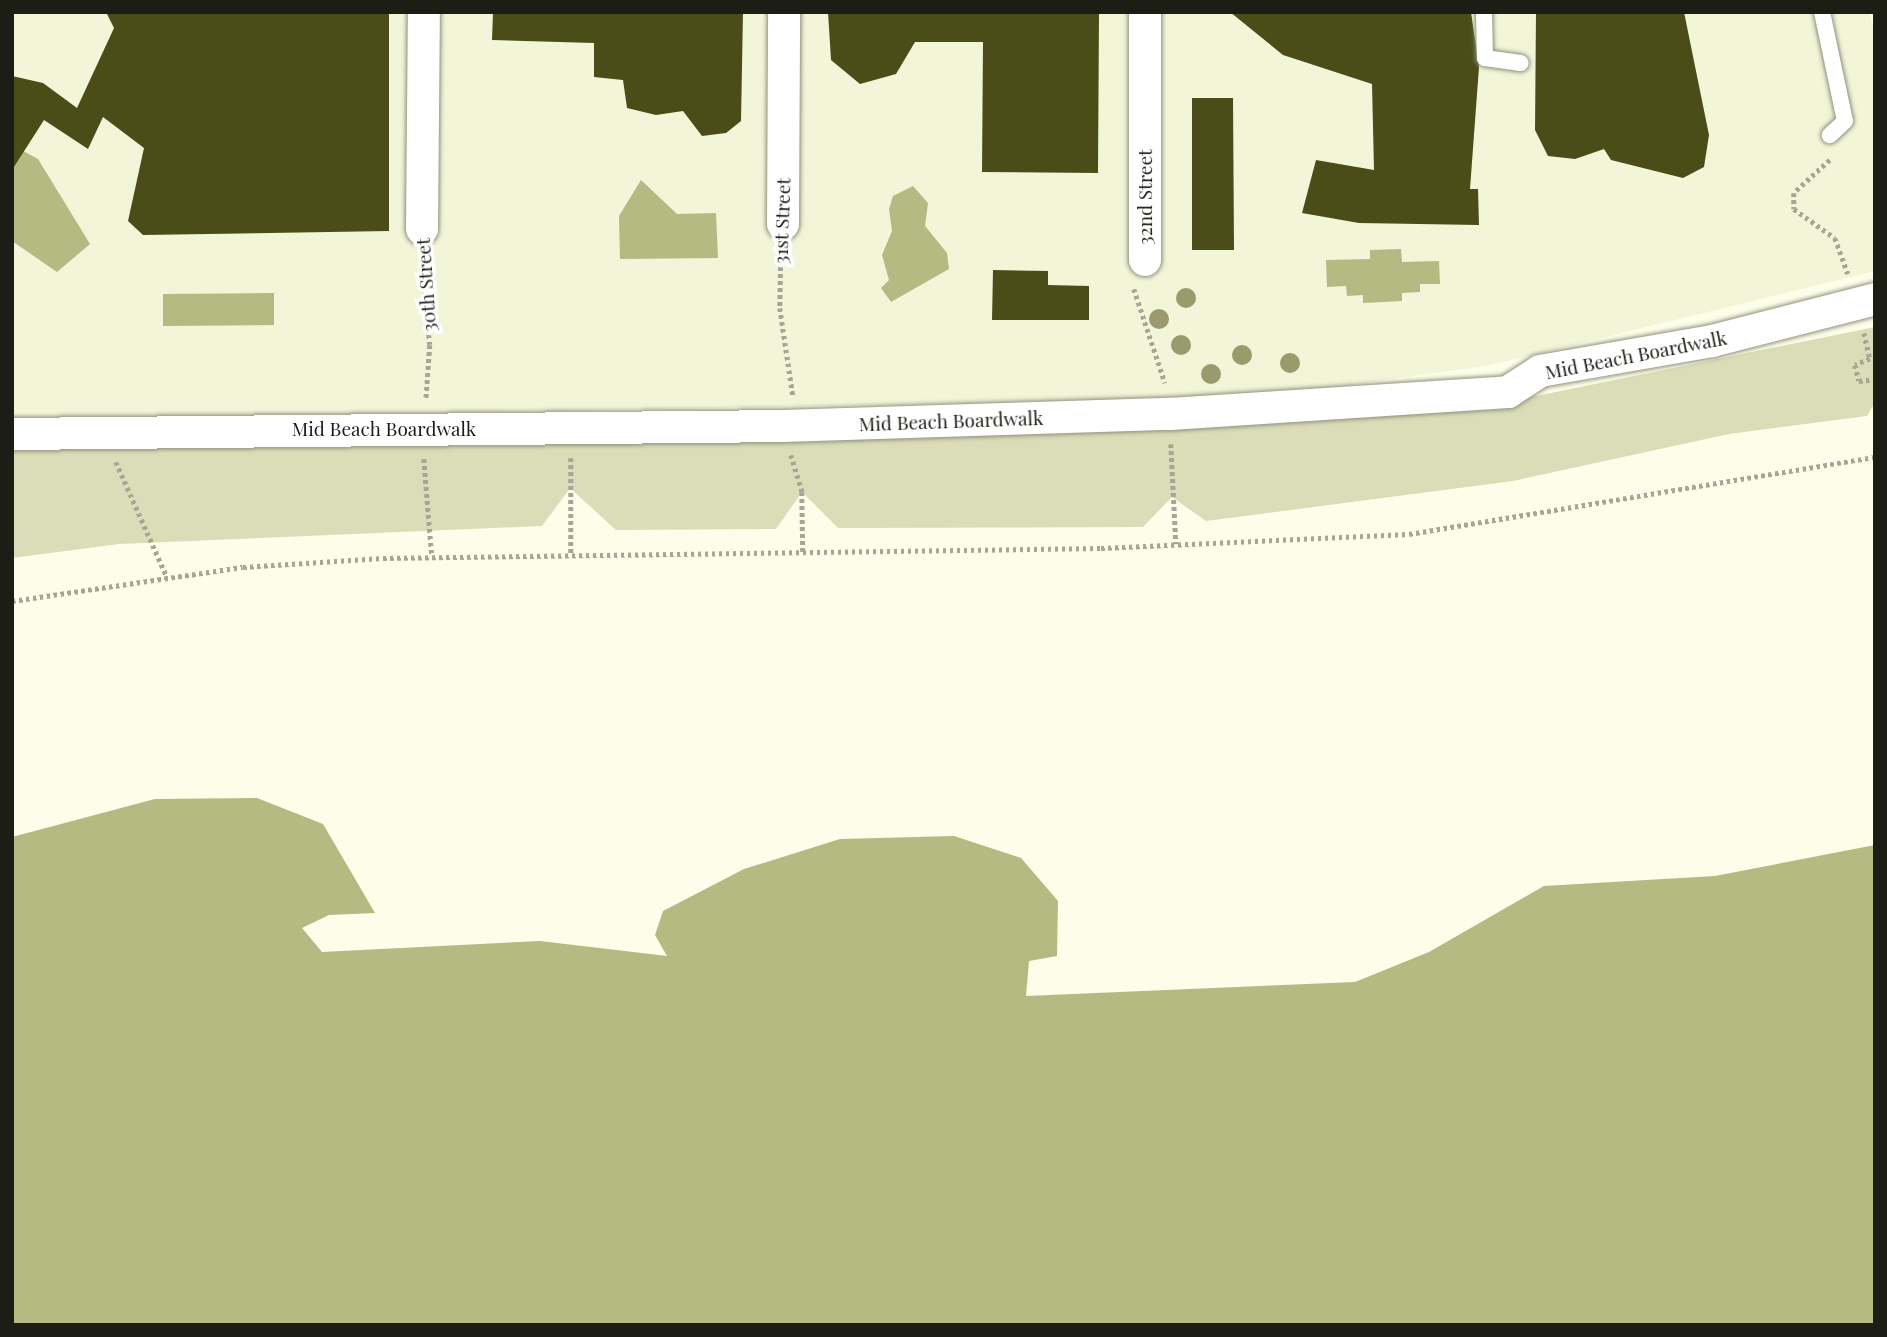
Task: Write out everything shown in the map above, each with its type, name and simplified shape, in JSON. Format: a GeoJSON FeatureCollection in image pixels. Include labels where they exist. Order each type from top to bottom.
{"type":"FeatureCollection","features":[{"type":"Feature","properties":{"kind":"street","name":"30th Street"},"geometry":{"type":"LineString","coordinates":[[422,229],[424,12]]}},
{"type":"Feature","properties":{"kind":"street","name":"31st Street"},"geometry":{"type":"LineString","coordinates":[[783,224],[784,12]]}},
{"type":"Feature","properties":{"kind":"street","name":"32nd Street"},"geometry":{"type":"LineString","coordinates":[[1144,12],[1145,260]]}},
{"type":"Feature","properties":{"kind":"street","name":"Mid Beach Boardwalk"},"geometry":{"type":"LineString","coordinates":[[12,434],[421,427],[572,429],[783,426],[1170,414],[1508,392],[1540,372],[1712,341],[1866,302]]}},
{"type":"Feature","properties":{"kind":"lane"},"geometry":{"type":"LineString","coordinates":[[1484,12],[1485,58],[1521,63]]}},
{"type":"Feature","properties":{"kind":"lane"},"geometry":{"type":"LineString","coordinates":[[1822,12],[1845,121],[1830,135]]}},
{"type":"Feature","properties":{"kind":"path"},"geometry":{"type":"LineString","coordinates":[[1830,135],[1836,157],[1807,176],[1794,193],[1794,209],[1835,238],[1866,302],[1870,359],[1855,365],[1859,381],[1875,379]]}},
{"type":"Feature","properties":{"kind":"path","name":"31st Street"},"geometry":{"type":"LineString","coordinates":[[783,224],[779,291],[794,381],[783,426]]}},
{"type":"Feature","properties":{"kind":"path","name":"30th Street"},"geometry":{"type":"LineString","coordinates":[[422,229],[430,345],[421,427],[432,556]]}},
{"type":"Feature","properties":{"kind":"path","name":"32nd Street"},"geometry":{"type":"LineString","coordinates":[[1145,260],[1134,295],[1160,361],[1170,414],[1176,544]]}},
{"type":"Feature","properties":{"kind":"path"},"geometry":{"type":"LineString","coordinates":[[783,426],[802,492],[803,553]]}},
{"type":"Feature","properties":{"kind":"path"},"geometry":{"type":"LineString","coordinates":[[571,553],[572,429]]}},
{"type":"Feature","properties":{"kind":"path"},"geometry":{"type":"LineString","coordinates":[[103,432],[167,577]]}},
{"type":"Feature","properties":{"kind":"path"},"geometry":{"type":"LineString","coordinates":[[12,601],[167,577],[432,556],[803,553],[1176,544],[1409,534],[1875,457]]}},
{"type":"Feature","properties":{"kind":"shaded area"},"geometry":{"type":"Polygon","coordinates":[[[12,12],[1869,12],[1875,35],[1875,271],[1491,365],[1255,398],[12,421],[12,12]]]}},
{"type":"Feature","properties":{"kind":"shaded area"},"geometry":{"type":"Polygon","coordinates":[[[12,145],[38,159],[90,244],[57,272],[12,241],[12,145]]]}},
{"type":"Feature","properties":{"kind":"shaded area"},"geometry":{"type":"Polygon","coordinates":[[[641,180],[677,214],[716,213],[718,258],[620,259],[619,216],[641,180]]]}},
{"type":"Feature","properties":{"kind":"shaded area"},"geometry":{"type":"Polygon","coordinates":[[[913,186],[928,203],[925,226],[947,253],[949,269],[891,302],[881,288],[889,280],[882,255],[892,231],[889,209],[893,196],[913,186]]]}},
{"type":"Feature","properties":{"kind":"shaded area"},"geometry":{"type":"Polygon","coordinates":[[[1401,249],[1402,262],[1439,261],[1440,284],[1420,284],[1420,292],[1402,293],[1402,301],[1363,303],[1363,295],[1347,296],[1346,286],[1327,287],[1326,260],[1370,259],[1370,250],[1401,249]]]}},
{"type":"Feature","properties":{"kind":"shaded area"},"geometry":{"type":"Polygon","coordinates":[[[274,293],[274,325],[163,326],[163,294],[274,293]]]}},
{"type":"Feature","properties":{"kind":"shaded area"},"geometry":{"type":"Polygon","coordinates":[[[1875,327],[1875,402],[1867,416],[1729,434],[1513,481],[1206,521],[1172,497],[1143,527],[838,528],[802,492],[776,529],[616,530],[570,488],[542,526],[119,544],[12,558],[12,447],[1502,403],[1875,327]]]}},
{"type":"Feature","properties":{"kind":"shaded area"},"geometry":{"type":"Polygon","coordinates":[[[257,798],[323,824],[375,913],[329,915],[302,928],[322,952],[540,941],[667,956],[655,935],[663,911],[744,869],[840,839],[954,836],[1021,858],[1058,901],[1057,956],[1029,961],[1026,996],[1355,982],[1429,952],[1544,886],[1715,876],[1875,845],[1875,1325],[12,1325],[12,837],[155,799],[257,798]]]}},
{"type":"Feature","properties":{"kind":"building"},"geometry":{"type":"Polygon","coordinates":[[[106,12],[389,12],[389,231],[143,235],[128,221],[144,148],[103,117],[88,149],[44,120],[12,170],[12,76],[43,83],[77,108],[114,28],[106,12]]]}},
{"type":"Feature","properties":{"kind":"building"},"geometry":{"type":"Polygon","coordinates":[[[493,12],[743,12],[741,121],[726,133],[702,136],[683,111],[656,115],[627,108],[623,80],[594,77],[594,43],[492,40],[493,12]]]}},
{"type":"Feature","properties":{"kind":"building"},"geometry":{"type":"Polygon","coordinates":[[[828,12],[1099,12],[1098,173],[982,172],[983,42],[915,42],[896,74],[860,84],[831,60],[828,12]]]}},
{"type":"Feature","properties":{"kind":"building"},"geometry":{"type":"Polygon","coordinates":[[[1230,12],[1471,12],[1479,67],[1470,189],[1478,189],[1479,225],[1359,223],[1302,213],[1316,160],[1374,170],[1372,84],[1283,55],[1230,12]]]}},
{"type":"Feature","properties":{"kind":"building"},"geometry":{"type":"Polygon","coordinates":[[[1536,12],[1684,12],[1709,135],[1704,167],[1683,178],[1611,160],[1604,149],[1575,159],[1548,156],[1535,130],[1536,12]]]}},
{"type":"Feature","properties":{"kind":"building"},"geometry":{"type":"Polygon","coordinates":[[[1192,98],[1233,98],[1234,250],[1192,250],[1192,98]]]}},
{"type":"Feature","properties":{"kind":"building"},"geometry":{"type":"Polygon","coordinates":[[[993,270],[1048,271],[1048,285],[1089,286],[1089,320],[992,320],[993,270]]]}}]}
